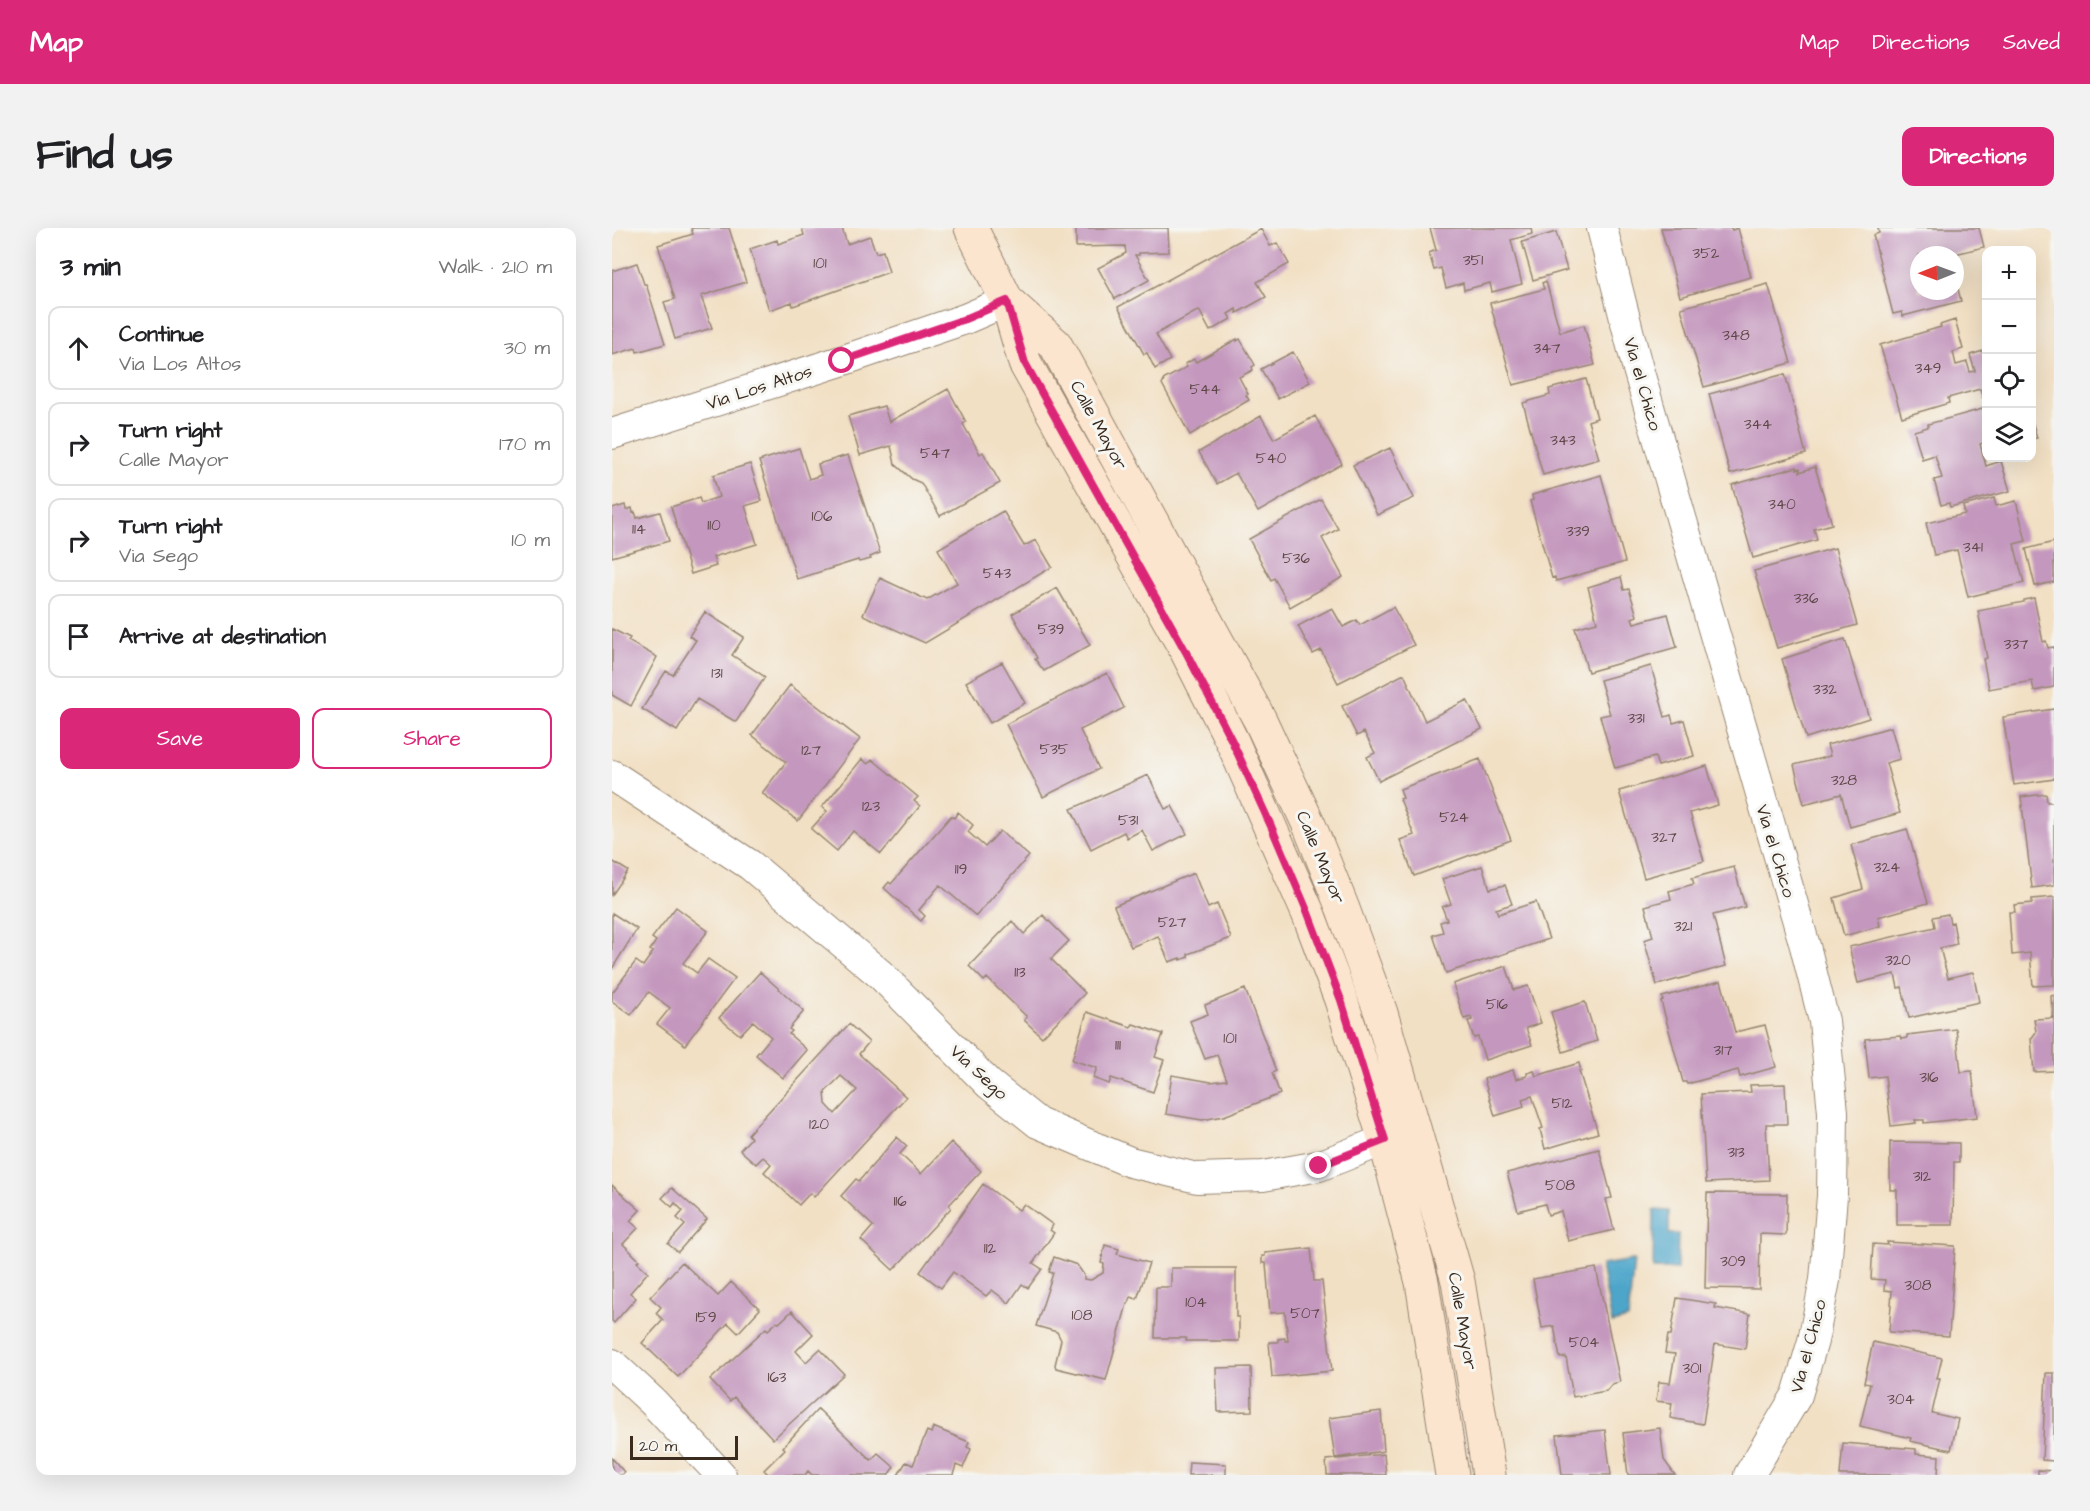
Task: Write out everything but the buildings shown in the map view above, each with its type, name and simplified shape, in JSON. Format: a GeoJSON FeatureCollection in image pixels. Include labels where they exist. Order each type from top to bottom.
{"type":"FeatureCollection","features":[{"type":"Feature","properties":{"kind":"street","name":"Calle Mayor"},"geometry":{"type":"LineString","coordinates":[[971,228],[1007,301],[1055,344],[1260,720],[1310,827],[1343,909],[1381,1013],[1452,1475]]}},
{"type":"Feature","properties":{"kind":"street","name":"Via el Chico"},"geometry":{"type":"LineString","coordinates":[[1602,228],[1636,362],[1824,1021],[1833,1112],[1832,1196],[1825,1280],[1813,1341],[1797,1395],[1749,1475]]}},
{"type":"Feature","properties":{"kind":"street","name":"Via Los Altos"},"geometry":{"type":"LineString","coordinates":[[612,434],[842,361],[965,319],[1007,301]]}},
{"type":"Feature","properties":{"kind":"street","name":"Via Sego"},"geometry":{"type":"LineString","coordinates":[[612,775],[750,865],[881,975],[989,1084],[1038,1123],[1130,1162],[1197,1178],[1263,1176],[1319,1166],[1400,1134]]}},
{"type":"Feature","properties":{"kind":"street","name":"Calle Mayor"},"geometry":{"type":"LineString","coordinates":[[1400,1134],[1458,1281],[1489,1475]]}},
{"type":"Feature","properties":{"kind":"street"},"geometry":{"type":"LineString","coordinates":[[612,1364],[652,1402],[721,1475]]}},
{"type":"Feature","properties":{"kind":"water"},"geometry":{"type":"Polygon","coordinates":[[[1654,1210],[1669,1211],[1669,1234],[1678,1234],[1677,1269],[1653,1269],[1654,1210]]]}},
{"type":"Feature","properties":{"kind":"water"},"geometry":{"type":"Polygon","coordinates":[[[1634,1260],[1628,1319],[1612,1323],[1601,1265],[1634,1260]]]}},
{"type":"Feature","properties":{"kind":"route"},"geometry":{"type":"LineString","coordinates":[[842,361],[965,319],[1007,301],[1025,363],[1186,652],[1232,741],[1308,913],[1341,1000],[1385,1140],[1319,1166]]}}]}
